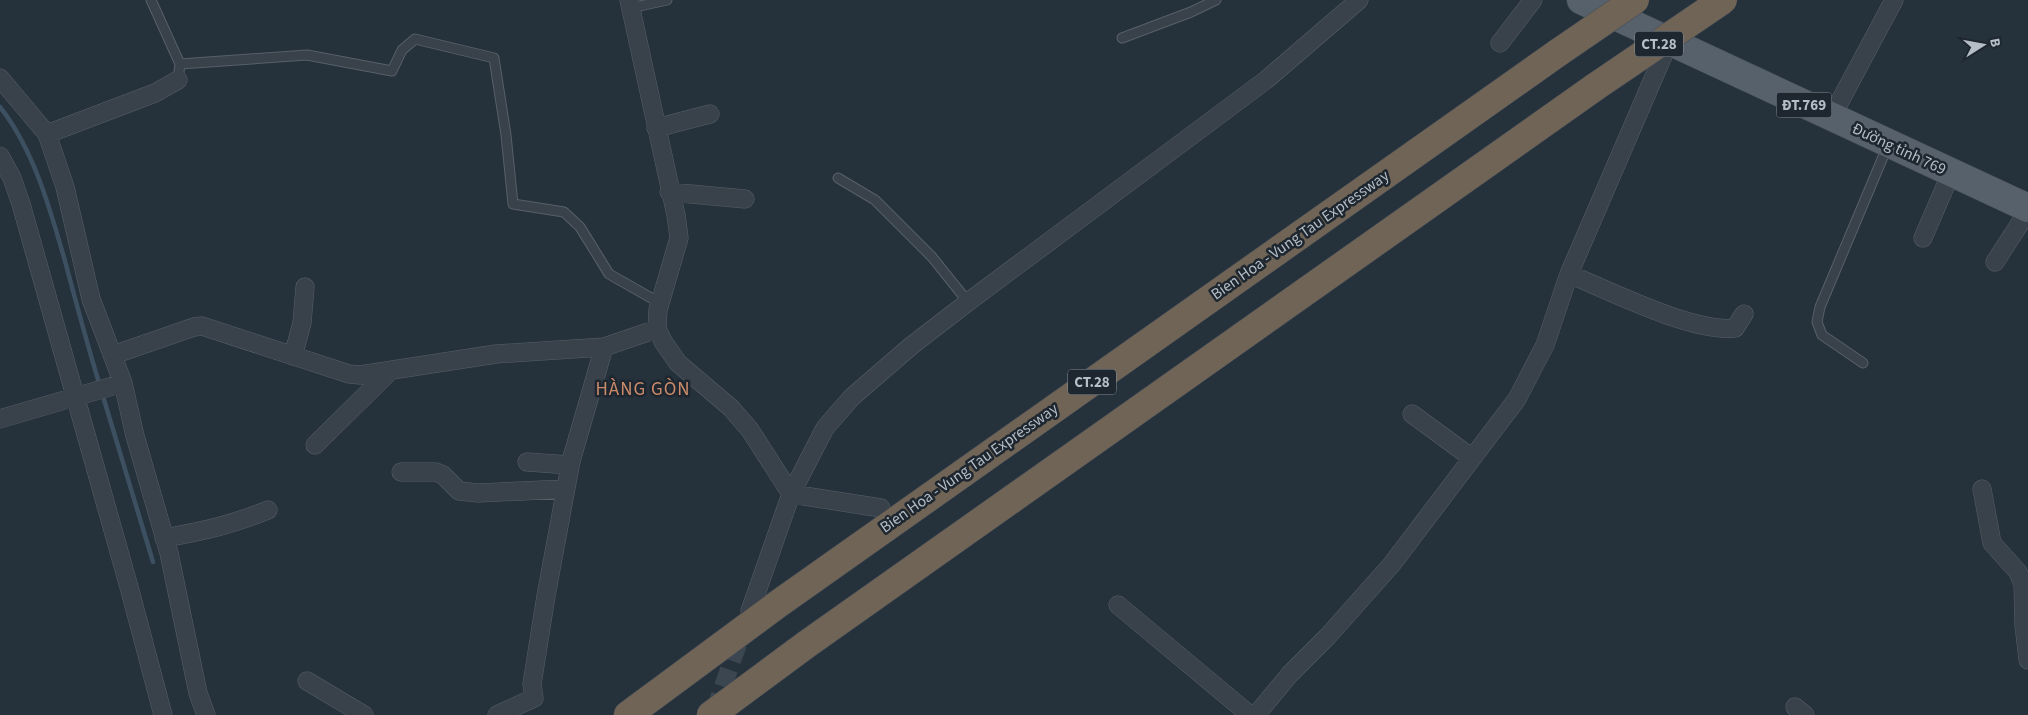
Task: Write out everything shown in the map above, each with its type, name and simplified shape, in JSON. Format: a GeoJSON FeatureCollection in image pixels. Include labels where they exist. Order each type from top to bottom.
{"type":"FeatureCollection","features":[{"type":"Feature","properties":{"kind":"highway","name":"Bien Hoa - Vung Tau Expressway"},"geometry":{"type":"LineString","coordinates":[[628,715],[778,604],[1559,52],[1636,0]]}},
{"type":"Feature","properties":{"kind":"highway","name":"CT.28"},"geometry":{"type":"LineString","coordinates":[[711,715],[807,644],[1595,88],[1723,0]]}},
{"type":"Feature","properties":{"kind":"main road","name":"Đường tỉnh 769"},"geometry":{"type":"LineString","coordinates":[[1580,0],[1831,118],[2026,204]]}},
{"type":"Feature","properties":{"kind":"street"},"geometry":{"type":"LineString","coordinates":[[750,611],[791,494],[825,428],[852,397],[911,346],[968,302],[1266,80],[1359,0]]}},
{"type":"Feature","properties":{"kind":"street"},"geometry":{"type":"LineString","coordinates":[[1500,43],[1533,0]]}},
{"type":"Feature","properties":{"kind":"street"},"geometry":{"type":"LineString","coordinates":[[1831,118],[1894,0]]}},
{"type":"Feature","properties":{"kind":"street"},"geometry":{"type":"LineString","coordinates":[[630,4],[669,192],[676,215],[679,238],[658,310],[657,329],[678,363],[731,408],[750,430],[791,494],[881,508]]}},
{"type":"Feature","properties":{"kind":"street"},"geometry":{"type":"LineString","coordinates":[[1256,715],[1290,674],[1328,636],[1392,564],[1517,399],[1545,345],[1569,274],[1669,42]]}},
{"type":"Feature","properties":{"kind":"street"},"geometry":{"type":"LineString","coordinates":[[47,134],[155,93],[179,72]]}},
{"type":"Feature","properties":{"kind":"street"},"geometry":{"type":"LineString","coordinates":[[0,78],[47,134],[64,187],[91,299],[112,355],[164,538],[198,693],[206,715]]}},
{"type":"Feature","properties":{"kind":"street"},"geometry":{"type":"LineString","coordinates":[[656,128],[710,114]]}},
{"type":"Feature","properties":{"kind":"street"},"geometry":{"type":"LineString","coordinates":[[0,156],[12,178],[80,396],[163,715]]}},
{"type":"Feature","properties":{"kind":"street"},"geometry":{"type":"LineString","coordinates":[[1923,238],[1952,173]]}},
{"type":"Feature","properties":{"kind":"street"},"geometry":{"type":"LineString","coordinates":[[669,192],[745,199]]}},
{"type":"Feature","properties":{"kind":"street"},"geometry":{"type":"LineString","coordinates":[[1996,262],[2026,204]]}},
{"type":"Feature","properties":{"kind":"street"},"geometry":{"type":"LineString","coordinates":[[1569,274],[1674,317],[1702,325],[1735,328],[1744,314]]}},
{"type":"Feature","properties":{"kind":"street"},"geometry":{"type":"LineString","coordinates":[[293,356],[302,322],[305,287]]}},
{"type":"Feature","properties":{"kind":"street"},"geometry":{"type":"LineString","coordinates":[[112,355],[194,327],[202,326],[349,374],[390,372],[496,354],[604,347],[657,329]]}},
{"type":"Feature","properties":{"kind":"street"},"geometry":{"type":"LineString","coordinates":[[496,715],[534,698],[532,684],[565,489],[570,465],[604,347]]}},
{"type":"Feature","properties":{"kind":"street"},"geometry":{"type":"LineString","coordinates":[[315,445],[390,372]]}},
{"type":"Feature","properties":{"kind":"street"},"geometry":{"type":"LineString","coordinates":[[0,419],[120,384]]}},
{"type":"Feature","properties":{"kind":"street"},"geometry":{"type":"LineString","coordinates":[[1412,414],[1472,458]]}},
{"type":"Feature","properties":{"kind":"street"},"geometry":{"type":"LineString","coordinates":[[527,462],[570,465]]}},
{"type":"Feature","properties":{"kind":"street"},"geometry":{"type":"LineString","coordinates":[[401,472],[436,472],[443,475],[460,491],[469,492],[565,489]]}},
{"type":"Feature","properties":{"kind":"street"},"geometry":{"type":"LineString","coordinates":[[1982,489],[1992,543],[2018,572],[2023,584],[2024,625],[2028,660]]}},
{"type":"Feature","properties":{"kind":"street"},"geometry":{"type":"LineString","coordinates":[[164,538],[218,528],[268,510]]}},
{"type":"Feature","properties":{"kind":"street"},"geometry":{"type":"LineString","coordinates":[[1118,605],[1250,715]]}},
{"type":"Feature","properties":{"kind":"street"},"geometry":{"type":"LineString","coordinates":[[308,681],[364,715]]}},
{"type":"Feature","properties":{"kind":"lane"},"geometry":{"type":"LineString","coordinates":[[152,0],[179,72],[307,55],[392,71],[402,50],[415,39],[494,58],[506,135],[513,204],[564,212],[580,227],[609,274],[660,303]]}},
{"type":"Feature","properties":{"kind":"lane"},"geometry":{"type":"LineString","coordinates":[[630,4],[667,0]]}},
{"type":"Feature","properties":{"kind":"lane"},"geometry":{"type":"LineString","coordinates":[[1122,38],[1216,0]]}},
{"type":"Feature","properties":{"kind":"lane"},"geometry":{"type":"LineString","coordinates":[[1863,363],[1822,335],[1817,322],[1820,307],[1888,144]]}},
{"type":"Feature","properties":{"kind":"lane"},"geometry":{"type":"LineString","coordinates":[[838,178],[875,200],[932,256],[968,302]]}},
{"type":"Feature","properties":{"kind":"waterway"},"geometry":{"type":"LineString","coordinates":[[0,107],[22,142],[40,181],[100,386]]}},
{"type":"Feature","properties":{"kind":"waterway"},"geometry":{"type":"LineString","coordinates":[[102,393],[153,562]]}},
{"type":"Feature","properties":{"kind":"tunnel"},"geometry":{"type":"LineString","coordinates":[[714,712],[743,630]]}},
{"type":"Feature","properties":{"kind":"district","name":"HÀNG GÒN"},"geometry":{"type":"Point","coordinates":[643,389]}}]}
